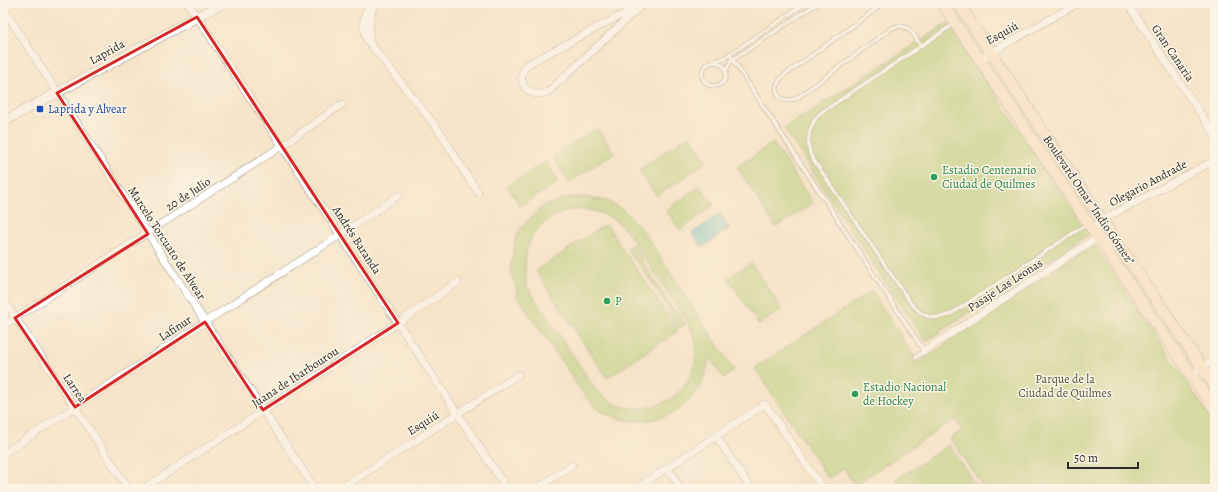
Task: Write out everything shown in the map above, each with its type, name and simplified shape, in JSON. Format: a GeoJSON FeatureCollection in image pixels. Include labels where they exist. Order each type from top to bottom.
{"type":"FeatureCollection","features":[{"type":"Feature","properties":{"kind":"main road","name":"Boulevard Omar \"Indio Gómez\""},"geometry":{"type":"LineString","coordinates":[[942,3],[1215,410]]}},
{"type":"Feature","properties":{"kind":"main road"},"geometry":{"type":"LineString","coordinates":[[958,3],[1102,220],[1215,386]]}},
{"type":"Feature","properties":{"kind":"street","name":"Andrés Baranda"},"geometry":{"type":"LineString","coordinates":[[188,3],[507,489]]}},
{"type":"Feature","properties":{"kind":"street","name":"Laprida"},"geometry":{"type":"LineString","coordinates":[[3,122],[223,3]]}},
{"type":"Feature","properties":{"kind":"street"},"geometry":{"type":"LineString","coordinates":[[374,3],[368,41],[441,132],[478,192]]}},
{"type":"Feature","properties":{"kind":"street"},"geometry":{"type":"LineString","coordinates":[[644,3],[548,92],[536,94],[529,92],[524,87],[522,75],[530,63],[644,3]]}},
{"type":"Feature","properties":{"kind":"street","name":"Esquiú"},"geometry":{"type":"LineString","coordinates":[[980,59],[1078,3]]}},
{"type":"Feature","properties":{"kind":"street","name":"Gran Canaria"},"geometry":{"type":"LineString","coordinates":[[1127,3],[1215,134]]}},
{"type":"Feature","properties":{"kind":"street","name":"Marcelo Torcuato de Alvear"},"geometry":{"type":"LineString","coordinates":[[3,8],[205,322],[315,489]]}},
{"type":"Feature","properties":{"kind":"street","name":"20 de Julio"},"geometry":{"type":"LineString","coordinates":[[3,326],[148,234],[282,146],[342,104]]}},
{"type":"Feature","properties":{"kind":"street","name":"Olegario Andrade"},"geometry":{"type":"LineString","coordinates":[[1093,230],[1102,220],[1215,160]]}},
{"type":"Feature","properties":{"kind":"street","name":"Lafinur"},"geometry":{"type":"LineString","coordinates":[[3,454],[399,195]]}},
{"type":"Feature","properties":{"kind":"street","name":"Pasaje Las Leonas"},"geometry":{"type":"LineString","coordinates":[[924,352],[1093,230]]}},
{"type":"Feature","properties":{"kind":"street","name":"Juana de Ibarbourou"},"geometry":{"type":"LineString","coordinates":[[143,489],[398,323],[458,282]]}},
{"type":"Feature","properties":{"kind":"street","name":"Larrea"},"geometry":{"type":"LineString","coordinates":[[3,299],[129,489]]}},
{"type":"Feature","properties":{"kind":"street"},"geometry":{"type":"LineString","coordinates":[[1191,375],[1215,359]]}},
{"type":"Feature","properties":{"kind":"street","name":"Esquiú"},"geometry":{"type":"LineString","coordinates":[[340,489],[518,375]]}},
{"type":"Feature","properties":{"kind":"street"},"geometry":{"type":"LineString","coordinates":[[635,489],[765,404],[823,489]]}},
{"type":"Feature","properties":{"kind":"street"},"geometry":{"type":"LineString","coordinates":[[716,436],[751,489]]}},
{"type":"Feature","properties":{"kind":"street"},"geometry":{"type":"LineString","coordinates":[[536,489],[572,465]]}},
{"type":"Feature","properties":{"kind":"street"},"geometry":{"type":"LineString","coordinates":[[668,468],[681,489]]}},
{"type":"Feature","properties":{"kind":"lane"},"geometry":{"type":"LineString","coordinates":[[806,3],[729,54],[706,65],[702,71],[703,78],[707,84],[714,86],[721,84],[726,78],[726,70],[729,63],[818,3]]}},
{"type":"Feature","properties":{"kind":"lane"},"geometry":{"type":"LineString","coordinates":[[880,3],[876,8],[783,76],[778,81],[776,89],[779,96],[785,100],[791,101],[797,98],[892,28],[897,26],[908,27],[913,32],[920,45]]}},
{"type":"Feature","properties":{"kind":"lane"},"geometry":{"type":"LineString","coordinates":[[955,23],[819,114],[813,121],[809,138],[811,156],[910,302],[918,312],[929,317],[951,314],[1093,230]]}},
{"type":"Feature","properties":{"kind":"lane"},"geometry":{"type":"LineString","coordinates":[[729,54],[924,352],[914,358]]}},
{"type":"Feature","properties":{"kind":"lane"},"geometry":{"type":"LineString","coordinates":[[716,61],[722,64],[726,70]]}},
{"type":"Feature","properties":{"kind":"highlighted area"},"geometry":{"type":"Polygon","coordinates":[[[197,17],[398,323],[263,410],[205,322],[75,407],[15,318],[148,234],[57,93],[197,17]]]}},
{"type":"Feature","properties":{"kind":"green space","name":"Estadio Centenario Ciudad de Quilmes"},"geometry":{"type":"Polygon","coordinates":[[[948,23],[1089,234],[926,341],[885,282],[784,128],[948,23]]]}},
{"type":"Feature","properties":{"kind":"green space"},"geometry":{"type":"Polygon","coordinates":[[[597,128],[614,153],[569,182],[553,157],[597,128]]]}},
{"type":"Feature","properties":{"kind":"green space"},"geometry":{"type":"Polygon","coordinates":[[[689,135],[707,161],[657,196],[639,170],[689,135]]]}},
{"type":"Feature","properties":{"kind":"green space"},"geometry":{"type":"Polygon","coordinates":[[[773,143],[813,203],[776,227],[737,167],[773,143]]]}},
{"type":"Feature","properties":{"kind":"green space"},"geometry":{"type":"Polygon","coordinates":[[[546,162],[558,182],[520,206],[507,186],[546,162]]]}},
{"type":"Feature","properties":{"kind":"green space"},"geometry":{"type":"Polygon","coordinates":[[[700,186],[714,205],[680,230],[666,210],[700,186]]]}},
{"type":"Feature","properties":{"kind":"green space"},"geometry":{"type":"Polygon","coordinates":[[[583,197],[607,201],[623,210],[641,228],[734,370],[724,378],[709,357],[704,376],[695,394],[676,411],[652,420],[627,420],[614,417],[603,412],[592,403],[583,393],[518,297],[511,269],[515,242],[519,231],[537,211],[545,205],[567,198],[583,197]],[[572,210],[558,214],[547,220],[538,228],[527,248],[525,273],[527,287],[594,387],[603,396],[617,405],[637,408],[652,407],[665,402],[677,394],[687,383],[693,370],[696,356],[695,340],[691,328],[623,227],[604,214],[589,210],[572,210]]]}},
{"type":"Feature","properties":{"kind":"green space","name":"P"},"geometry":{"type":"Polygon","coordinates":[[[606,224],[678,331],[607,378],[536,271],[606,224]]]}},
{"type":"Feature","properties":{"kind":"green space"},"geometry":{"type":"Polygon","coordinates":[[[633,244],[642,258],[641,260],[674,311],[676,311],[685,324],[679,328],[670,314],[672,313],[627,248],[633,244]]]}},
{"type":"Feature","properties":{"kind":"green space","name":"Parque de la Ciudad de Quilmes"},"geometry":{"type":"Polygon","coordinates":[[[1093,244],[1215,424],[1215,489],[982,489],[984,488],[950,438],[962,430],[955,419],[854,485],[844,468],[828,478],[755,368],[872,291],[918,363],[1093,244]]]}},
{"type":"Feature","properties":{"kind":"green space"},"geometry":{"type":"Polygon","coordinates":[[[751,263],[782,309],[759,325],[728,278],[751,263]]]}},
{"type":"Feature","properties":{"kind":"green space"},"geometry":{"type":"Polygon","coordinates":[[[949,445],[976,486],[971,489],[901,489],[895,480],[949,445]]]}},
{"type":"Feature","properties":{"kind":"water"},"geometry":{"type":"Polygon","coordinates":[[[720,214],[730,228],[702,247],[692,233],[720,214]]]}},
{"type":"Feature","properties":{"kind":"place","name":"Laprida y Alvear"},"geometry":{"type":"Point","coordinates":[40,109]}},
{"type":"Feature","properties":{"kind":"place","name":"Estadio Centenario Ciudad de Quilmes"},"geometry":{"type":"Point","coordinates":[934,177]}},
{"type":"Feature","properties":{"kind":"place","name":"P"},"geometry":{"type":"Point","coordinates":[607,301]}},
{"type":"Feature","properties":{"kind":"place","name":"Estadio Nacional de Hockey"},"geometry":{"type":"Point","coordinates":[855,394]}}]}
